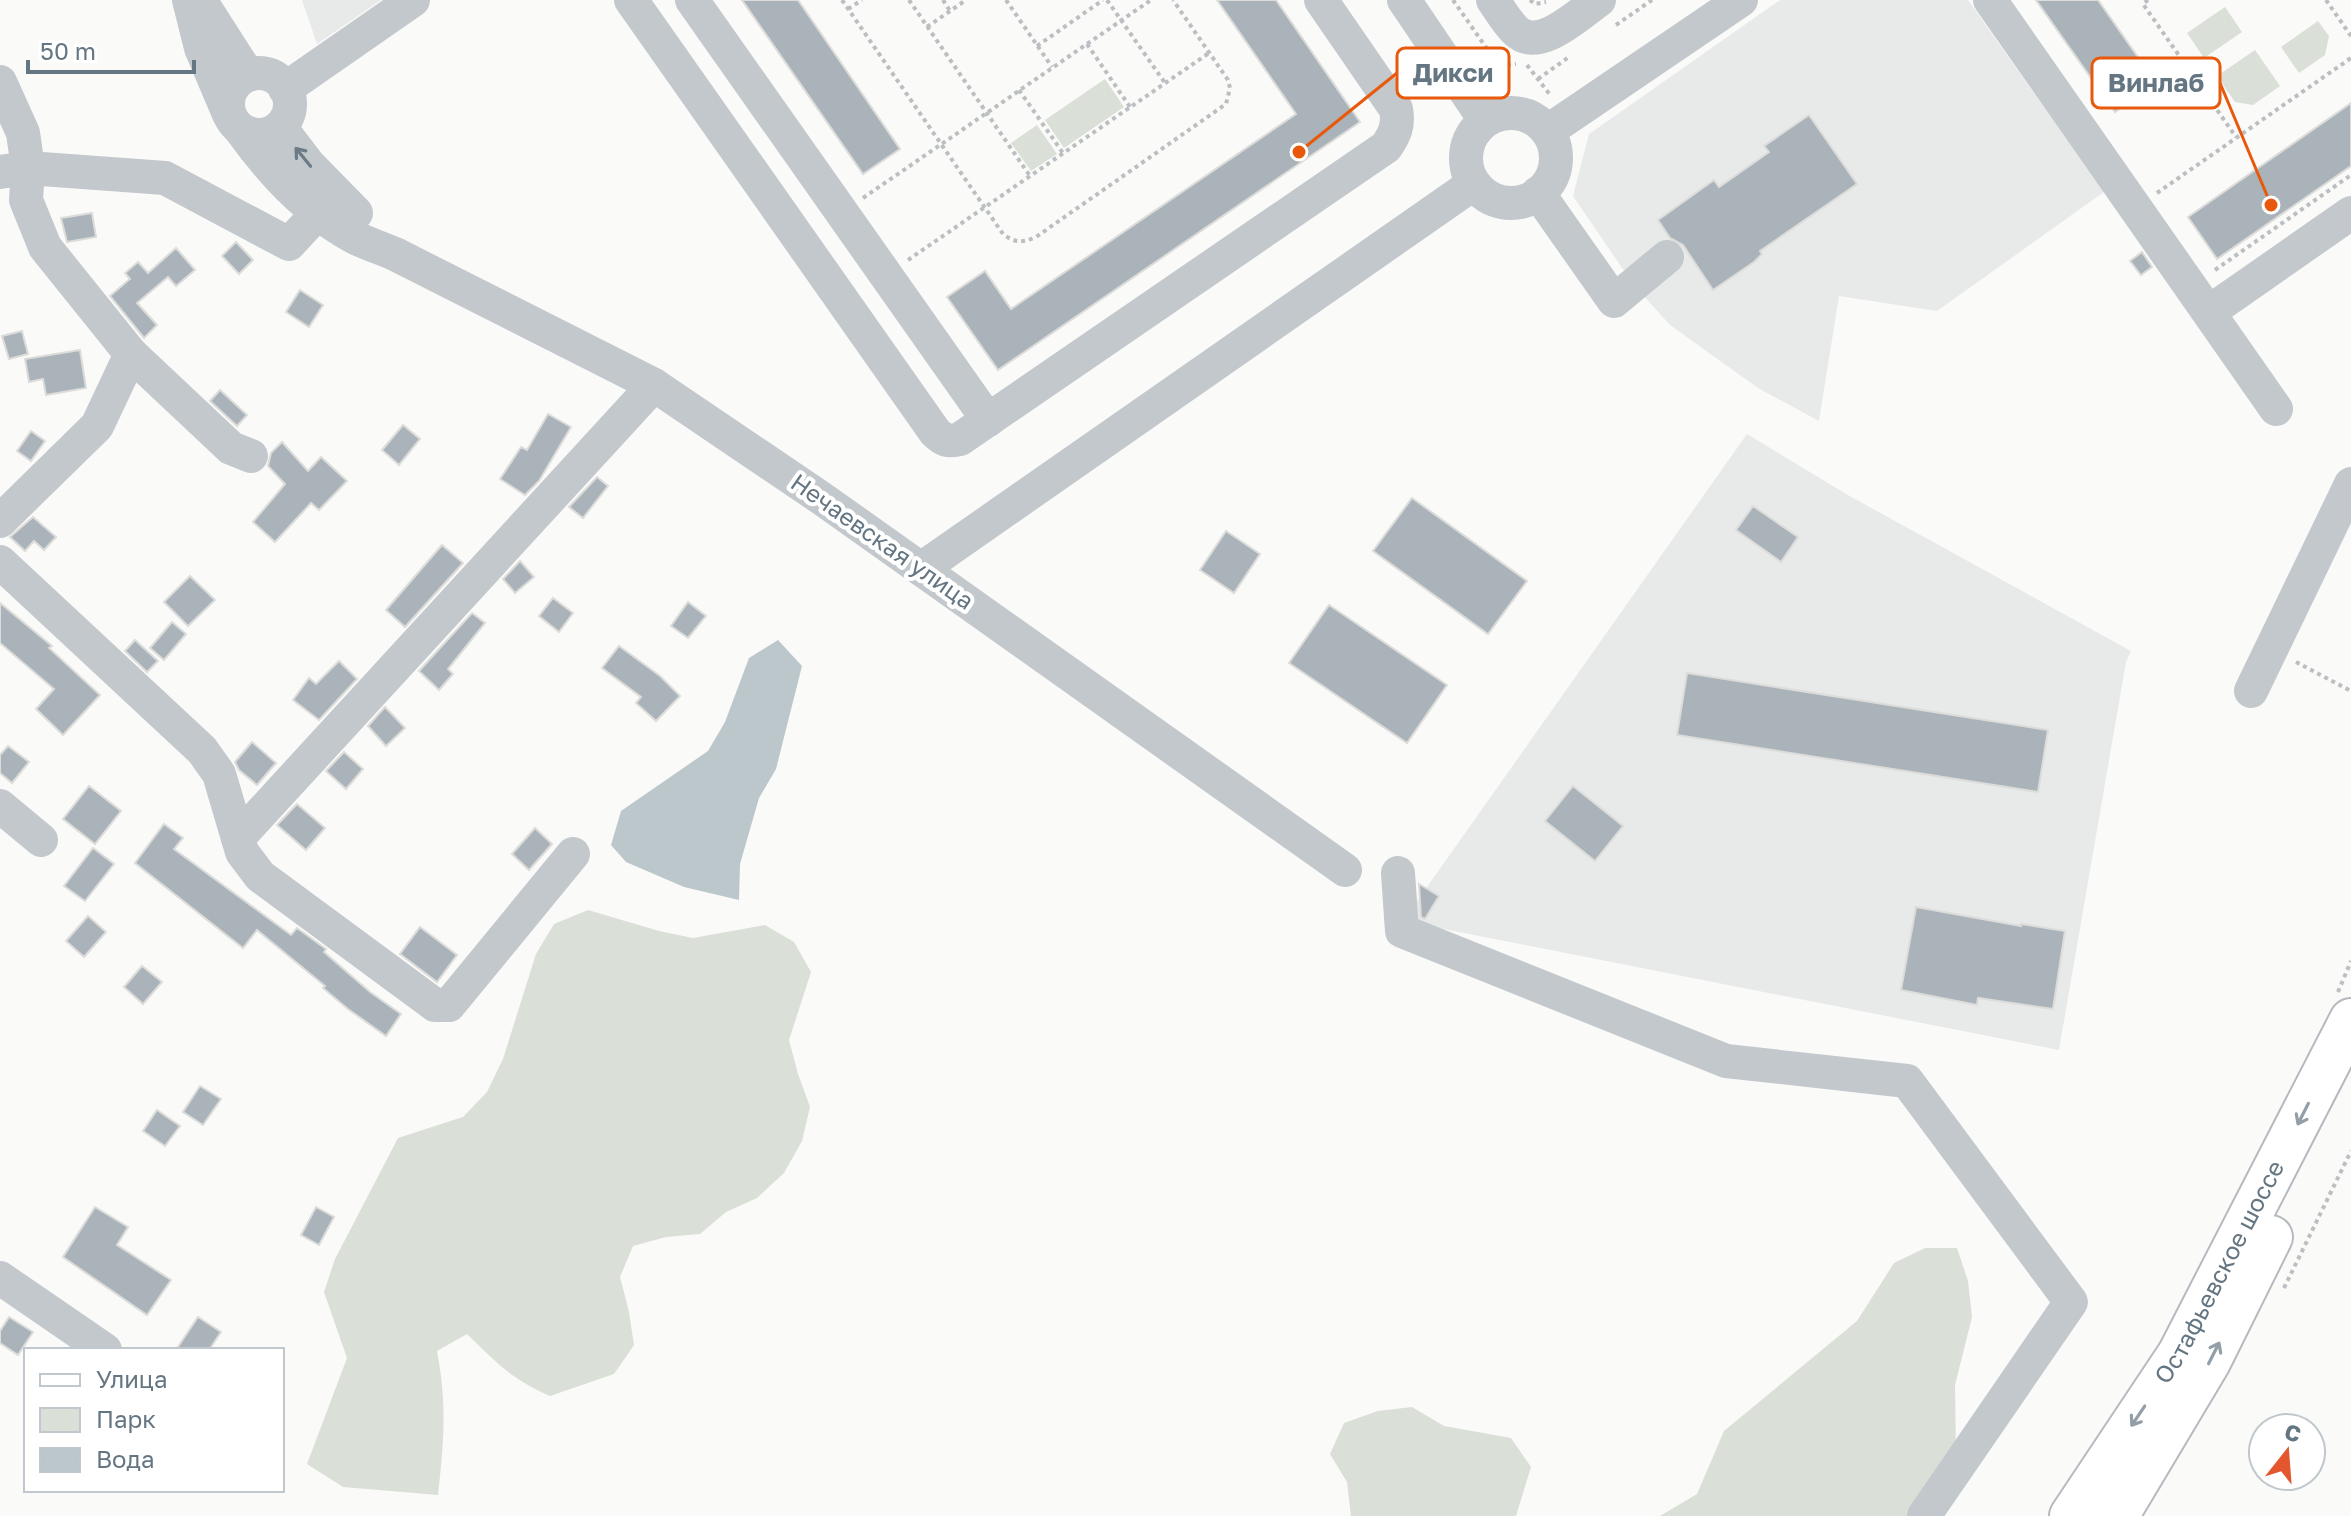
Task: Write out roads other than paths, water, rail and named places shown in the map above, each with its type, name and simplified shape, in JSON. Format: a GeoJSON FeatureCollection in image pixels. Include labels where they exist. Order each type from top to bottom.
{"type":"FeatureCollection","features":[{"type":"Feature","properties":{"kind":"main road","name":"Остафьевское шоссе"},"geometry":{"type":"LineString","coordinates":[[2071,1516],[2179,1354],[2351,1020]]}},
{"type":"Feature","properties":{"kind":"main road","name":"Остафьевское шоссе"},"geometry":{"type":"LineString","coordinates":[[2117,1516],[2209,1362],[2351,1078]]}},
{"type":"Feature","properties":{"kind":"street","name":"Нечаевская улица"},"geometry":{"type":"LineString","coordinates":[[189,0],[201,48],[235,122],[265,162],[355,238],[395,254],[654,385],[821,498],[1345,870]]}},
{"type":"Feature","properties":{"kind":"street"},"geometry":{"type":"LineString","coordinates":[[200,0],[248,75]]}},
{"type":"Feature","properties":{"kind":"street"},"geometry":{"type":"LineString","coordinates":[[285,89],[413,0]]}},
{"type":"Feature","properties":{"kind":"street"},"geometry":{"type":"LineString","coordinates":[[631,0],[935,432],[951,441],[960,439],[1386,147],[1395,135],[1398,120],[1396,109],[1321,0]]}},
{"type":"Feature","properties":{"kind":"street"},"geometry":{"type":"LineString","coordinates":[[692,0],[988,420]]}},
{"type":"Feature","properties":{"kind":"street"},"geometry":{"type":"LineString","coordinates":[[1404,0],[1485,120]]}},
{"type":"Feature","properties":{"kind":"street"},"geometry":{"type":"LineString","coordinates":[[1493,0],[1514,30],[1525,38],[1538,40],[1599,0]]}},
{"type":"Feature","properties":{"kind":"street"},"geometry":{"type":"LineString","coordinates":[[1551,116],[1556,157],[1554,170],[1549,182],[1538,193],[1519,203],[1506,203],[1493,200],[1473,184],[1465,161],[1467,145],[1474,131],[1485,120],[1498,114],[1512,113],[1551,116],[1741,0]]}},
{"type":"Feature","properties":{"kind":"street"},"geometry":{"type":"LineString","coordinates":[[1990,0],[2276,409]]}},
{"type":"Feature","properties":{"kind":"street"},"geometry":{"type":"LineString","coordinates":[[248,75],[270,76],[285,89],[289,107],[280,127],[273,132],[258,135],[235,122],[228,98],[248,75]]}},
{"type":"Feature","properties":{"kind":"street"},"geometry":{"type":"LineString","coordinates":[[0,82],[23,133],[14,170],[45,247],[131,354],[231,448],[251,456]]}},
{"type":"Feature","properties":{"kind":"street","name":"Нечаевская улица"},"geometry":{"type":"LineString","coordinates":[[280,127],[309,165],[395,254]]}},
{"type":"Feature","properties":{"kind":"street"},"geometry":{"type":"LineString","coordinates":[[14,170],[165,178],[289,244],[322,208]]}},
{"type":"Feature","properties":{"kind":"street"},"geometry":{"type":"LineString","coordinates":[[921,569],[1473,184]]}},
{"type":"Feature","properties":{"kind":"street"},"geometry":{"type":"LineString","coordinates":[[1538,193],[1614,301],[1667,257]]}},
{"type":"Feature","properties":{"kind":"street"},"geometry":{"type":"LineString","coordinates":[[2209,312],[2351,213]]}},
{"type":"Feature","properties":{"kind":"street"},"geometry":{"type":"LineString","coordinates":[[0,521],[97,426],[131,354]]}},
{"type":"Feature","properties":{"kind":"street"},"geometry":{"type":"LineString","coordinates":[[238,838],[654,385]]}},
{"type":"Feature","properties":{"kind":"street"},"geometry":{"type":"LineString","coordinates":[[2251,691],[2351,484]]}},
{"type":"Feature","properties":{"kind":"street"},"geometry":{"type":"LineString","coordinates":[[0,562],[202,750],[219,774],[242,852],[260,876],[435,1005],[449,1005],[573,854]]}},
{"type":"Feature","properties":{"kind":"street"},"geometry":{"type":"LineString","coordinates":[[0,806],[41,840]]}},
{"type":"Feature","properties":{"kind":"street"},"geometry":{"type":"LineString","coordinates":[[1398,873],[1402,931],[1726,1061],[1907,1081],[2071,1302],[1924,1516]]}},
{"type":"Feature","properties":{"kind":"street"},"geometry":{"type":"LineString","coordinates":[[0,1278],[102,1348]]}},
{"type":"Feature","properties":{"kind":"water"},"geometry":{"type":"Polygon","coordinates":[[[778,640],[802,666],[776,769],[759,798],[740,864],[739,900],[684,887],[626,862],[611,845],[621,811],[708,751],[725,722],[749,658],[778,640]]]}},
{"type":"Feature","properties":{"kind":"place","name":"Дикси"},"geometry":{"type":"Point","coordinates":[1299,152]}},
{"type":"Feature","properties":{"kind":"place","name":"Винлаб"},"geometry":{"type":"Point","coordinates":[2271,205]}}]}
